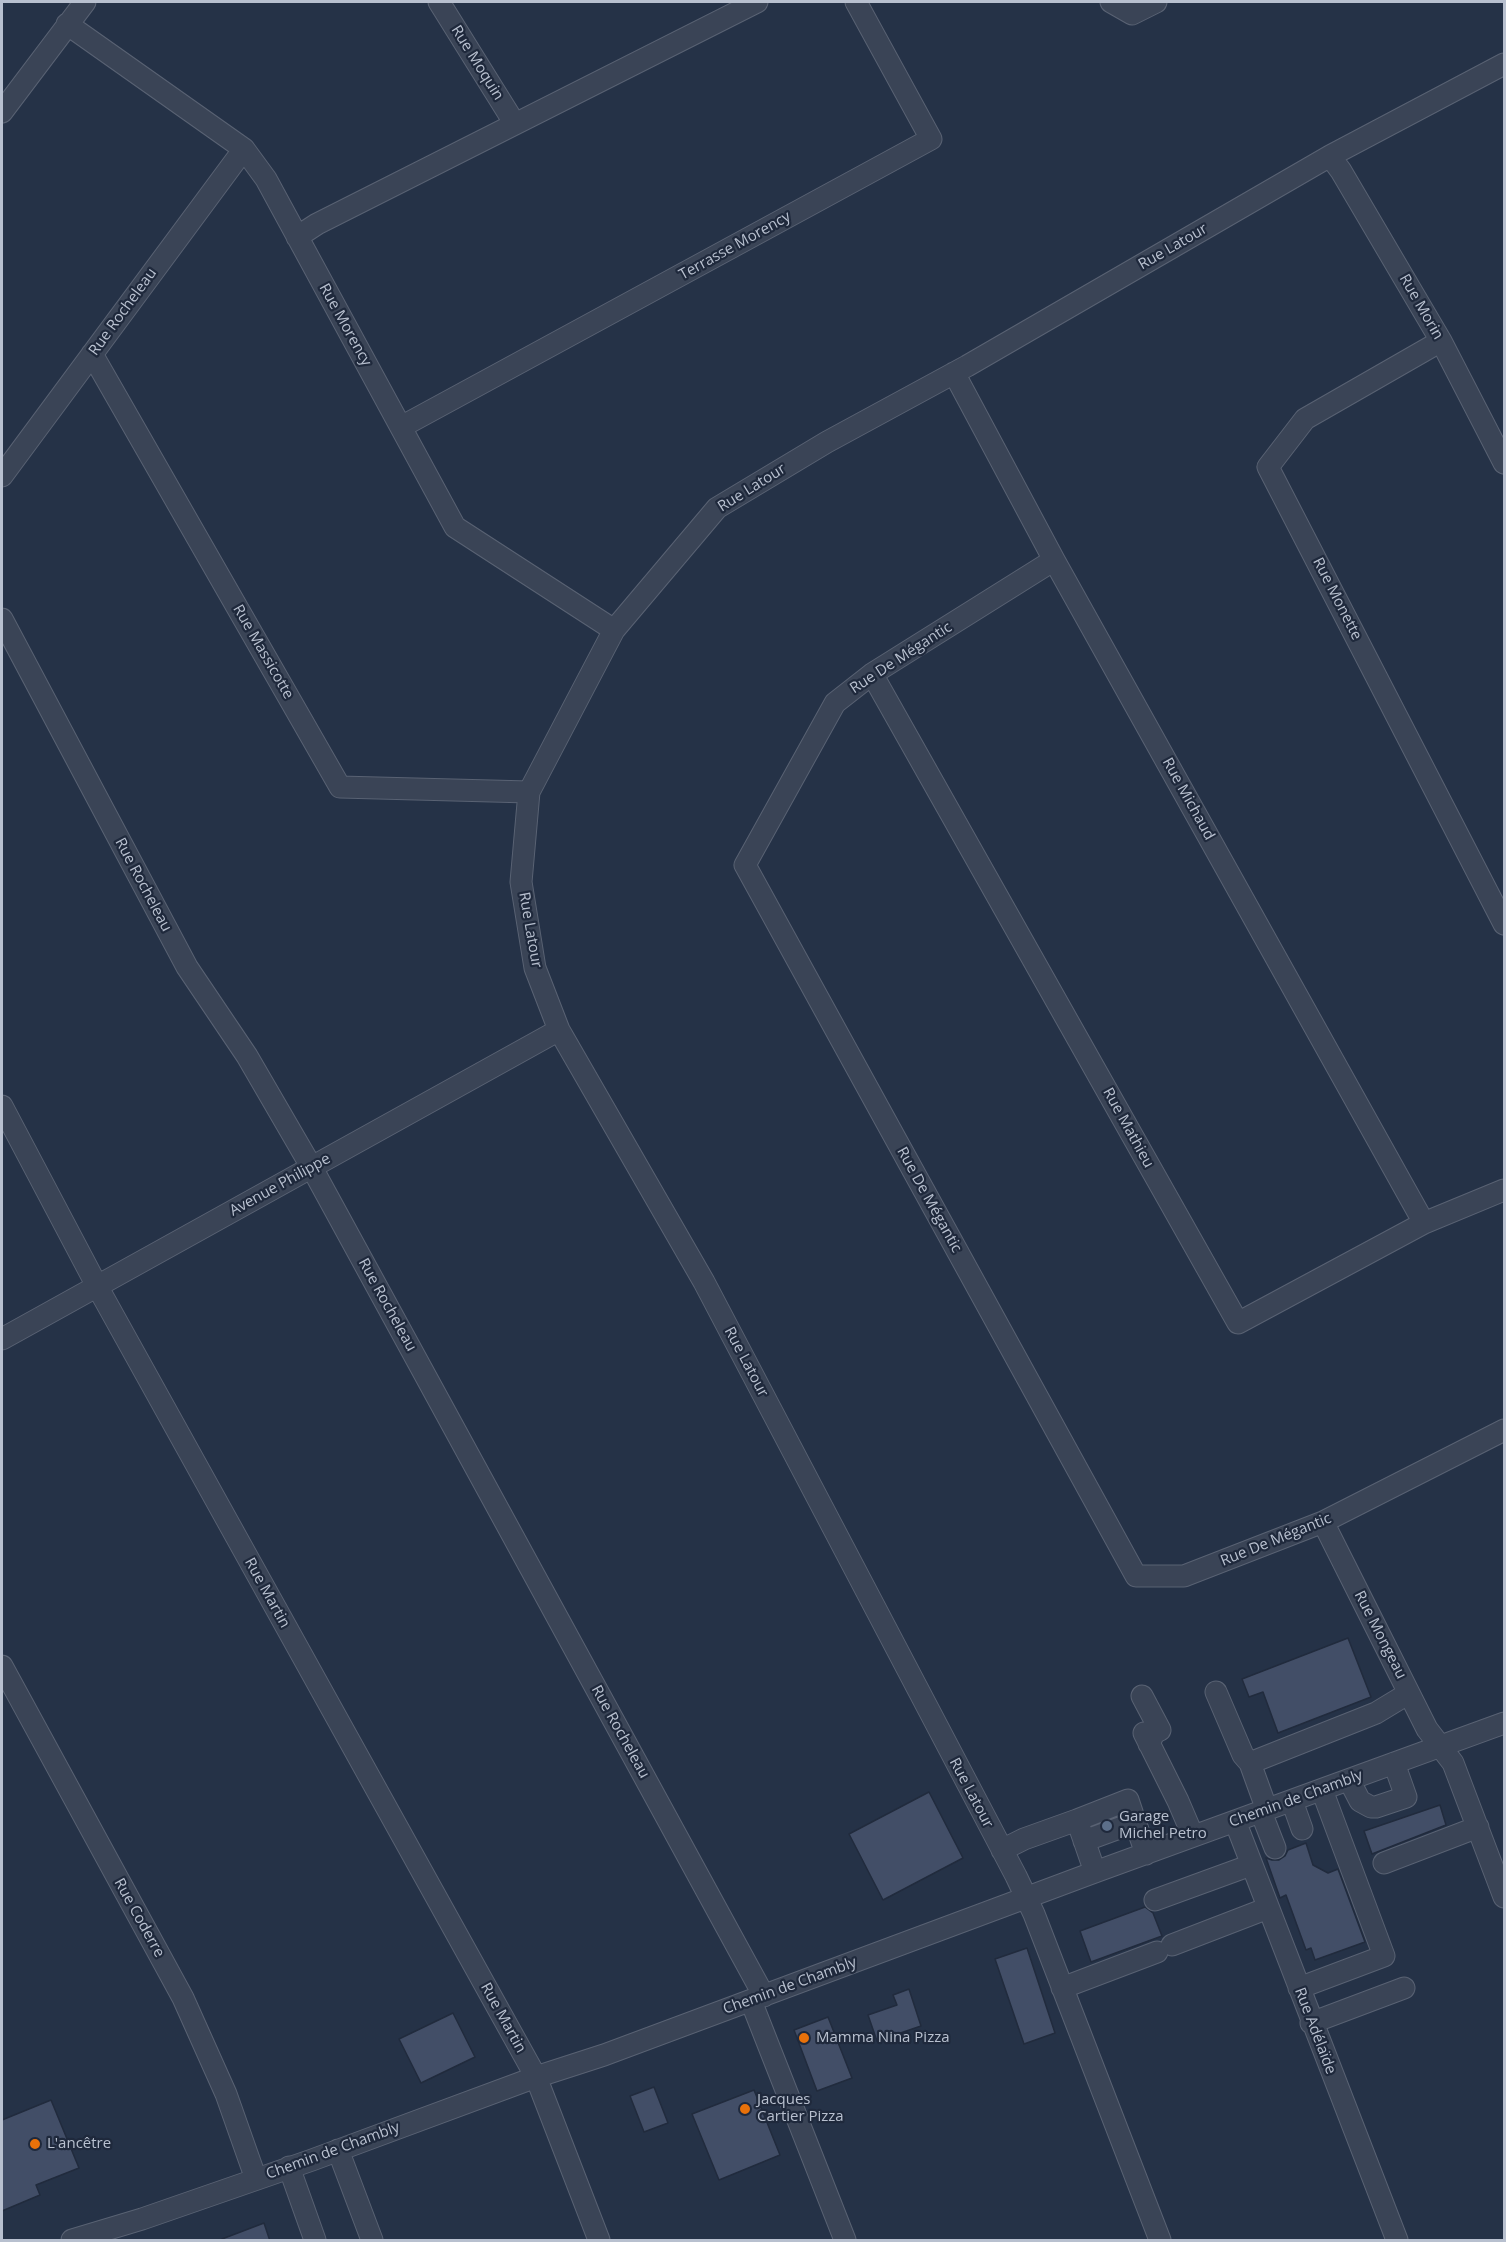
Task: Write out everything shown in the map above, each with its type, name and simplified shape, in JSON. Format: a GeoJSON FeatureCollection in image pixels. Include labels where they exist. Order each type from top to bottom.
{"type":"FeatureCollection","features":[{"type":"Feature","properties":{"kind":"street"},"geometry":{"type":"LineString","coordinates":[[2,112],[85,2]]}},
{"type":"Feature","properties":{"kind":"street","name":"Rue Moquin"},"geometry":{"type":"LineString","coordinates":[[439,2],[515,124]]}},
{"type":"Feature","properties":{"kind":"street"},"geometry":{"type":"LineString","coordinates":[[297,237],[317,224],[757,2]]}},
{"type":"Feature","properties":{"kind":"street","name":"Terrasse Morency"},"geometry":{"type":"LineString","coordinates":[[401,427],[931,139],[856,2]]}},
{"type":"Feature","properties":{"kind":"street"},"geometry":{"type":"LineString","coordinates":[[1112,2],[1132,14],[1156,2]]}},
{"type":"Feature","properties":{"kind":"street","name":"Rue Morency"},"geometry":{"type":"LineString","coordinates":[[67,24],[244,149],[266,179],[455,527],[614,630]]}},
{"type":"Feature","properties":{"kind":"street","name":"Rue Latour"},"geometry":{"type":"LineString","coordinates":[[1160,2241],[1026,1898],[704,1282],[559,1030],[535,968],[521,882],[529,792],[614,630],[717,508],[828,442],[954,373],[1330,156],[1504,64]]}},
{"type":"Feature","properties":{"kind":"street","name":"Rue Rocheleau"},"geometry":{"type":"LineString","coordinates":[[2,476],[244,149]]}},
{"type":"Feature","properties":{"kind":"street","name":"Rue Morin"},"geometry":{"type":"LineString","coordinates":[[1330,156],[1441,341],[1504,463]]}},
{"type":"Feature","properties":{"kind":"street","name":"Rue Monette"},"geometry":{"type":"LineString","coordinates":[[1441,341],[1305,419],[1268,467],[1504,924]]}},
{"type":"Feature","properties":{"kind":"street","name":"Rue Massicotte"},"geometry":{"type":"LineString","coordinates":[[92,354],[340,787],[529,792]]}},
{"type":"Feature","properties":{"kind":"street","name":"Rue Michaud"},"geometry":{"type":"LineString","coordinates":[[954,373],[1054,561],[1424,1223]]}},
{"type":"Feature","properties":{"kind":"street","name":"Rue De Mégantic"},"geometry":{"type":"LineString","coordinates":[[1054,561],[872,674],[835,703],[745,865],[1136,1576],[1184,1576],[1323,1522],[1504,1430]]}},
{"type":"Feature","properties":{"kind":"street","name":"Rue Rocheleau"},"geometry":{"type":"LineString","coordinates":[[2,619],[187,968],[248,1056],[312,1168],[758,1998],[845,2241]]}},
{"type":"Feature","properties":{"kind":"street","name":"Rue Mathieu"},"geometry":{"type":"LineString","coordinates":[[872,674],[1238,1323],[1424,1223],[1504,1190]]}},
{"type":"Feature","properties":{"kind":"street","name":"Avenue Philippe"},"geometry":{"type":"LineString","coordinates":[[2,1339],[559,1030]]}},
{"type":"Feature","properties":{"kind":"street","name":"Rue Martin"},"geometry":{"type":"LineString","coordinates":[[2,1106],[98,1286],[536,2078],[599,2241]]}},
{"type":"Feature","properties":{"kind":"street","name":"Rue Mongeau"},"geometry":{"type":"LineString","coordinates":[[1323,1522],[1427,1729],[1453,1763],[1504,1897]]}},
{"type":"Feature","properties":{"kind":"street","name":"Rue Coderre"},"geometry":{"type":"LineString","coordinates":[[2,1666],[183,1998],[226,2094],[256,2179]]}},
{"type":"Feature","properties":{"kind":"street"},"geometry":{"type":"LineString","coordinates":[[1216,1692],[1243,1755],[1250,1762],[1275,1848]]}},
{"type":"Feature","properties":{"kind":"street"},"geometry":{"type":"LineString","coordinates":[[1250,1762],[1376,1713],[1409,1693]]}},
{"type":"Feature","properties":{"kind":"street"},"geometry":{"type":"LineString","coordinates":[[1142,1696],[1160,1730],[1146,1738],[1183,1810],[1193,1836]]}},
{"type":"Feature","properties":{"kind":"street","name":"Chemin de Chambly"},"geometry":{"type":"LineString","coordinates":[[72,2241],[142,2219],[604,2055],[1504,1723]]}},
{"type":"Feature","properties":{"kind":"street"},"geometry":{"type":"LineString","coordinates":[[1349,1780],[1360,1801],[1371,1807],[1406,1797],[1394,1763]]}},
{"type":"Feature","properties":{"kind":"street"},"geometry":{"type":"LineString","coordinates":[[1299,1988],[1384,1956],[1322,1790]]}},
{"type":"Feature","properties":{"kind":"street"},"geometry":{"type":"LineString","coordinates":[[1002,1850],[1024,1839],[1128,1800],[1146,1854]]}},
{"type":"Feature","properties":{"kind":"street"},"geometry":{"type":"LineString","coordinates":[[1292,1801],[1302,1829]]}},
{"type":"Feature","properties":{"kind":"street"},"geometry":{"type":"LineString","coordinates":[[1077,1820],[1095,1872]]}},
{"type":"Feature","properties":{"kind":"street","name":"Rue Adélaïde"},"geometry":{"type":"LineString","coordinates":[[1235,1821],[1397,2241]]}},
{"type":"Feature","properties":{"kind":"street"},"geometry":{"type":"LineString","coordinates":[[1084,1841],[1136,1822]]}},
{"type":"Feature","properties":{"kind":"street"},"geometry":{"type":"LineString","coordinates":[[1384,1863],[1478,1827]]}},
{"type":"Feature","properties":{"kind":"street"},"geometry":{"type":"LineString","coordinates":[[1155,1900],[1251,1865]]}},
{"type":"Feature","properties":{"kind":"street"},"geometry":{"type":"LineString","coordinates":[[1062,1988],[1268,1908]]}},
{"type":"Feature","properties":{"kind":"street"},"geometry":{"type":"LineString","coordinates":[[1311,2023],[1404,1988]]}},
{"type":"Feature","properties":{"kind":"street"},"geometry":{"type":"LineString","coordinates":[[338,2150],[372,2241]]}},
{"type":"Feature","properties":{"kind":"street"},"geometry":{"type":"LineString","coordinates":[[289,2167],[315,2241]]}},
{"type":"Feature","properties":{"kind":"building"},"geometry":{"type":"Polygon","coordinates":[[[1348,1638],[1371,1697],[1278,1733],[1263,1692],[1249,1697],[1242,1679],[1348,1638]]]}},
{"type":"Feature","properties":{"kind":"building"},"geometry":{"type":"Polygon","coordinates":[[[929,1792],[963,1858],[883,1900],[849,1834],[929,1792]]]}},
{"type":"Feature","properties":{"kind":"building"},"geometry":{"type":"Polygon","coordinates":[[[1440,1805],[1446,1825],[1372,1854],[1364,1831],[1440,1805]]]}},
{"type":"Feature","properties":{"kind":"building"},"geometry":{"type":"Polygon","coordinates":[[[1306,1843],[1313,1865],[1328,1873],[1338,1869],[1365,1942],[1315,1960],[1311,1948],[1306,1950],[1286,1895],[1280,1898],[1266,1858],[1279,1860],[1288,1850],[1306,1843]]]}},
{"type":"Feature","properties":{"kind":"building"},"geometry":{"type":"Polygon","coordinates":[[[1145,1907],[1153,1913],[1162,1936],[1091,1962],[1080,1931],[1145,1907]]]}},
{"type":"Feature","properties":{"kind":"building"},"geometry":{"type":"Polygon","coordinates":[[[1027,1948],[1055,2033],[1024,2044],[995,1959],[1027,1948]]]}},
{"type":"Feature","properties":{"kind":"building"},"geometry":{"type":"Polygon","coordinates":[[[909,1989],[921,2026],[877,2041],[868,2015],[897,2005],[893,1995],[909,1989]]]}},
{"type":"Feature","properties":{"kind":"building"},"geometry":{"type":"Polygon","coordinates":[[[453,2013],[475,2057],[421,2083],[399,2039],[453,2013]]]}},
{"type":"Feature","properties":{"kind":"building"},"geometry":{"type":"Polygon","coordinates":[[[828,2017],[852,2078],[817,2091],[794,2030],[828,2017]]]}},
{"type":"Feature","properties":{"kind":"building"},"geometry":{"type":"Polygon","coordinates":[[[654,2087],[668,2123],[644,2132],[630,2096],[654,2087]]]}},
{"type":"Feature","properties":{"kind":"building"},"geometry":{"type":"Polygon","coordinates":[[[754,2090],[780,2155],[719,2180],[692,2114],[754,2090]]]}},
{"type":"Feature","properties":{"kind":"building","name":"L'ancêtre"},"geometry":{"type":"Polygon","coordinates":[[[51,2100],[79,2168],[36,2185],[40,2195],[2,2211],[2,2120],[51,2100]]]}},
{"type":"Feature","properties":{"kind":"building"},"geometry":{"type":"Polygon","coordinates":[[[264,2223],[270,2241],[222,2241],[222,2239],[264,2223]]]}},
{"type":"Feature","properties":{"kind":"place","name":"Garage Michel Petro"},"geometry":{"type":"Point","coordinates":[1107,1826]}},
{"type":"Feature","properties":{"kind":"place","name":"Mamma Nina Pizza"},"geometry":{"type":"Point","coordinates":[804,2038]}},
{"type":"Feature","properties":{"kind":"place","name":"Jacques Cartier Pizza"},"geometry":{"type":"Point","coordinates":[745,2109]}},
{"type":"Feature","properties":{"kind":"place","name":"L'ancêtre"},"geometry":{"type":"Point","coordinates":[35,2144]}}]}
